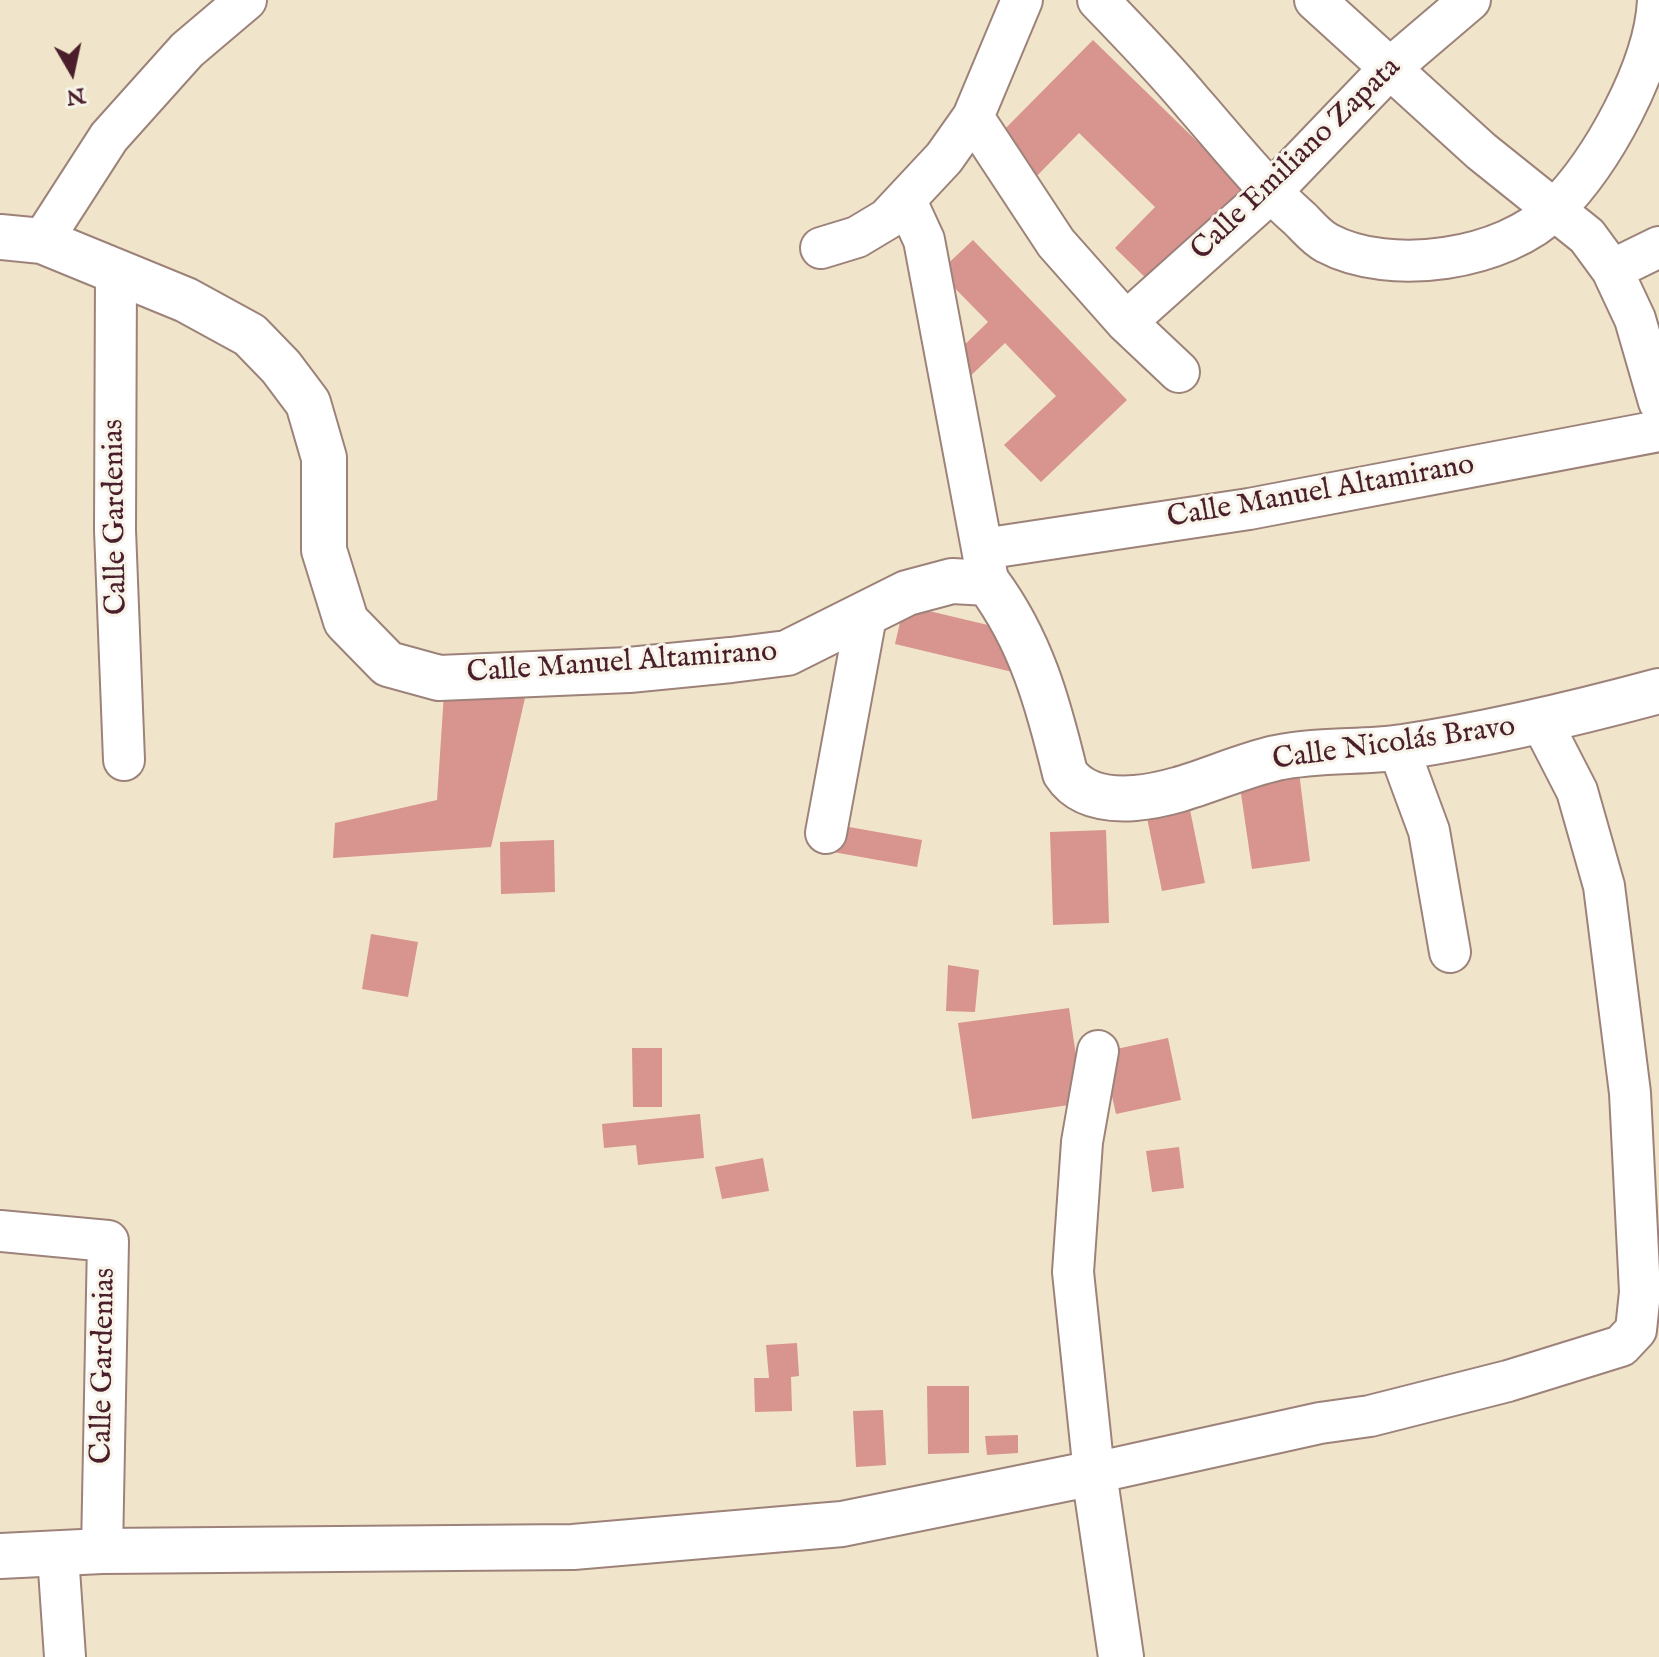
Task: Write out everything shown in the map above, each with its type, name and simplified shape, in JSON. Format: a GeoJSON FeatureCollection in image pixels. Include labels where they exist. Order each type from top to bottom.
{"type":"FeatureCollection","features":[{"type":"Feature","properties":{"kind":"street"},"geometry":{"type":"LineString","coordinates":[[116,273],[21,239],[187,50],[246,0]]}},
{"type":"Feature","properties":{"kind":"street"},"geometry":{"type":"LineString","coordinates":[[821,248],[857,237],[887,219],[906,201],[973,117],[1022,0]]}},
{"type":"Feature","properties":{"kind":"street"},"geometry":{"type":"LineString","coordinates":[[1098,0],[1171,76],[1270,193],[1326,243],[1381,261],[1418,263],[1488,248],[1555,210],[1606,143],[1650,68],[1658,0]]}},
{"type":"Feature","properties":{"kind":"street"},"geometry":{"type":"LineString","coordinates":[[1315,0],[1389,69],[1587,236],[1612,270],[1635,319],[1659,402]]}},
{"type":"Feature","properties":{"kind":"street","name":"Calle Emiliano Zapata"},"geometry":{"type":"LineString","coordinates":[[1126,322],[1270,193],[1389,69],[1470,0]]}},
{"type":"Feature","properties":{"kind":"street"},"geometry":{"type":"LineString","coordinates":[[973,117],[1056,243],[1126,322],[1179,372]]}},
{"type":"Feature","properties":{"kind":"street","name":"Calle Nicolás Bravo"},"geometry":{"type":"LineString","coordinates":[[906,201],[924,240],[985,566],[1031,652],[1065,773],[1073,785],[1087,794],[1134,798],[1193,785],[1273,759],[1338,748],[1398,747],[1542,723],[1659,691]]}},
{"type":"Feature","properties":{"kind":"street"},"geometry":{"type":"LineString","coordinates":[[1612,270],[1659,247]]}},
{"type":"Feature","properties":{"kind":"street","name":"Calle Manuel Altamirano"},"geometry":{"type":"LineString","coordinates":[[116,273],[186,300],[250,335],[281,367],[308,403],[324,458],[324,550],[346,621],[388,664],[439,678],[629,670],[787,653],[907,593],[952,581],[985,566],[1249,509],[1659,431]]}},
{"type":"Feature","properties":{"kind":"street","name":"Calle Gardenias"},"geometry":{"type":"LineString","coordinates":[[116,273],[115,530],[124,760]]}},
{"type":"Feature","properties":{"kind":"street"},"geometry":{"type":"LineString","coordinates":[[826,833],[866,616]]}},
{"type":"Feature","properties":{"kind":"street"},"geometry":{"type":"LineString","coordinates":[[0,1556],[102,1551],[589,1546],[842,1524],[1320,1423],[1370,1416],[1508,1381],[1621,1346],[1636,1330],[1640,1292],[1630,1093],[1604,886],[1577,791],[1542,723]]}},
{"type":"Feature","properties":{"kind":"street"},"geometry":{"type":"LineString","coordinates":[[1398,747],[1429,831],[1450,952]]}},
{"type":"Feature","properties":{"kind":"street"},"geometry":{"type":"LineString","coordinates":[[1098,1051],[1082,1142],[1073,1272],[1094,1473],[1121,1657]]}},
{"type":"Feature","properties":{"kind":"street","name":"Calle Gardenias"},"geometry":{"type":"LineString","coordinates":[[0,1231],[108,1241],[102,1551]]}},
{"type":"Feature","properties":{"kind":"street"},"geometry":{"type":"LineString","coordinates":[[58,1555],[65,1657]]}},
{"type":"Feature","properties":{"kind":"building"},"geometry":{"type":"Polygon","coordinates":[[[1093,40],[1249,192],[1155,287],[1115,248],[1155,207],[1079,133],[1028,185],[988,146],[1093,40]]]}},
{"type":"Feature","properties":{"kind":"building"},"geometry":{"type":"Polygon","coordinates":[[[973,240],[1127,400],[1041,482],[1004,445],[1056,396],[1005,343],[960,386],[953,356],[988,322],[939,272],[973,240]]]}},
{"type":"Feature","properties":{"kind":"building"},"geometry":{"type":"Polygon","coordinates":[[[904,605],[1013,631],[1021,674],[895,644],[904,605]]]}},
{"type":"Feature","properties":{"kind":"building"},"geometry":{"type":"Polygon","coordinates":[[[444,693],[525,698],[491,847],[333,858],[335,823],[437,800],[444,693]]]}},
{"type":"Feature","properties":{"kind":"building"},"geometry":{"type":"Polygon","coordinates":[[[1299,772],[1310,861],[1252,869],[1239,780],[1299,772]]]}},
{"type":"Feature","properties":{"kind":"building"},"geometry":{"type":"Polygon","coordinates":[[[1189,805],[1205,883],[1162,891],[1146,813],[1189,805]]]}},
{"type":"Feature","properties":{"kind":"building"},"geometry":{"type":"Polygon","coordinates":[[[838,825],[922,840],[917,867],[833,852],[838,825]]]}},
{"type":"Feature","properties":{"kind":"building"},"geometry":{"type":"Polygon","coordinates":[[[1106,830],[1109,923],[1053,925],[1050,832],[1106,830]]]}},
{"type":"Feature","properties":{"kind":"building"},"geometry":{"type":"Polygon","coordinates":[[[554,840],[555,892],[501,894],[500,842],[554,840]]]}},
{"type":"Feature","properties":{"kind":"building"},"geometry":{"type":"Polygon","coordinates":[[[371,934],[418,942],[408,997],[362,989],[371,934]]]}},
{"type":"Feature","properties":{"kind":"building"},"geometry":{"type":"Polygon","coordinates":[[[948,965],[979,970],[975,1012],[946,1011],[948,965]]]}},
{"type":"Feature","properties":{"kind":"building"},"geometry":{"type":"Polygon","coordinates":[[[1069,1008],[1083,1103],[972,1119],[958,1023],[1069,1008]]]}},
{"type":"Feature","properties":{"kind":"building"},"geometry":{"type":"Polygon","coordinates":[[[1168,1038],[1181,1100],[1116,1114],[1102,1052],[1168,1038]]]}},
{"type":"Feature","properties":{"kind":"building"},"geometry":{"type":"Polygon","coordinates":[[[632,1048],[662,1048],[662,1107],[633,1107],[632,1048]]]}},
{"type":"Feature","properties":{"kind":"building"},"geometry":{"type":"Polygon","coordinates":[[[700,1114],[704,1158],[638,1165],[636,1145],[604,1148],[602,1124],[700,1114]]]}},
{"type":"Feature","properties":{"kind":"building"},"geometry":{"type":"Polygon","coordinates":[[[1179,1147],[1184,1188],[1152,1192],[1146,1151],[1179,1147]]]}},
{"type":"Feature","properties":{"kind":"building"},"geometry":{"type":"Polygon","coordinates":[[[763,1158],[769,1191],[722,1199],[715,1167],[763,1158]]]}},
{"type":"Feature","properties":{"kind":"building"},"geometry":{"type":"Polygon","coordinates":[[[797,1343],[799,1376],[791,1377],[792,1411],[755,1412],[754,1378],[769,1378],[766,1345],[797,1343]]]}},
{"type":"Feature","properties":{"kind":"building"},"geometry":{"type":"Polygon","coordinates":[[[927,1386],[969,1386],[969,1453],[928,1454],[927,1386]]]}},
{"type":"Feature","properties":{"kind":"building"},"geometry":{"type":"Polygon","coordinates":[[[883,1410],[886,1465],[856,1467],[853,1411],[883,1410]]]}},
{"type":"Feature","properties":{"kind":"building"},"geometry":{"type":"Polygon","coordinates":[[[1018,1435],[1018,1453],[987,1455],[985,1436],[1018,1435]]]}}]}
